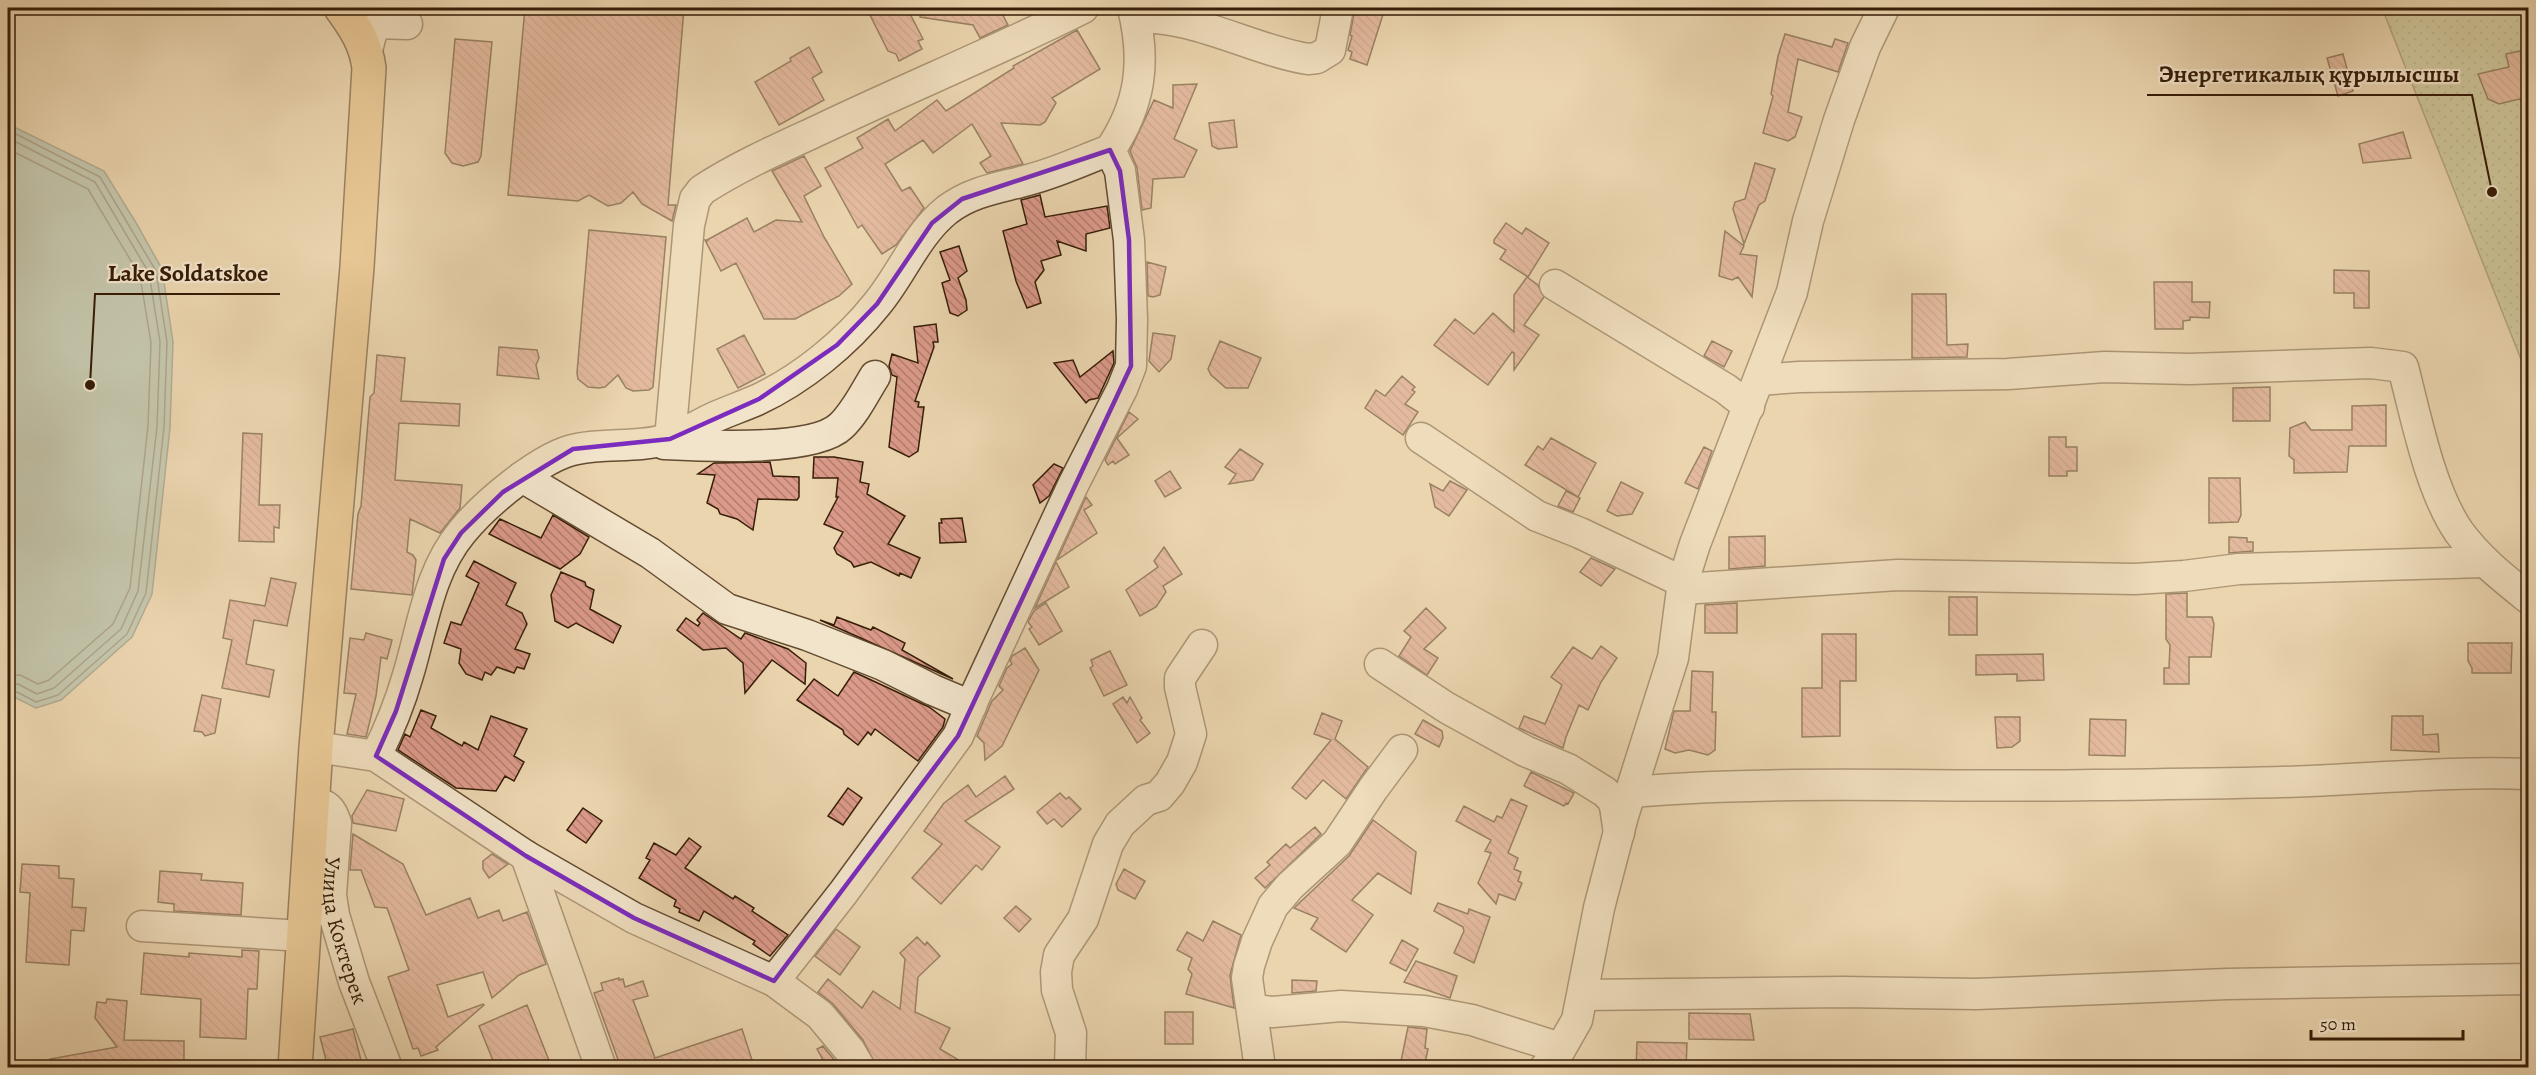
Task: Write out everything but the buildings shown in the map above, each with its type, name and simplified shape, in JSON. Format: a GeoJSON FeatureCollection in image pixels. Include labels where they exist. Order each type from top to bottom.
{"type":"FeatureCollection","features":[{"type":"Feature","properties":{"kind":"main road"},"geometry":{"type":"LineString","coordinates":[[295,1068],[316,747],[357,267],[373,27],[354,26],[341,8]]}},
{"type":"Feature","properties":{"kind":"street"},"geometry":{"type":"LineString","coordinates":[[660,441],[689,225],[695,199],[702,190],[782,147],[901,91],[1018,40],[1083,8]]}},
{"type":"Feature","properties":{"kind":"street"},"geometry":{"type":"LineString","coordinates":[[660,441],[759,399],[813,365],[837,345],[877,304],[932,224],[962,199],[999,185],[1028,180],[1110,150],[1130,114],[1139,81],[1140,48],[1135,13],[1179,22],[1308,59],[1317,58],[1330,50],[1338,8]]}},
{"type":"Feature","properties":{"kind":"street"},"geometry":{"type":"LineString","coordinates":[[1253,1010],[1273,1012],[1341,1006],[1424,1011],[1472,1020],[1553,1058],[1577,1020],[1599,908],[1631,792],[1673,658],[1683,585],[1695,544],[1792,292],[1808,221],[1839,120],[1865,47],[1884,8]]}},
{"type":"Feature","properties":{"kind":"street"},"geometry":{"type":"LineString","coordinates":[[373,27],[407,24]]}},
{"type":"Feature","properties":{"kind":"street"},"geometry":{"type":"LineString","coordinates":[[774,981],[943,760],[958,736],[1131,366],[1129,240],[1120,171],[1110,150]]}},
{"type":"Feature","properties":{"kind":"street"},"geometry":{"type":"LineString","coordinates":[[1555,285],[1726,389],[1749,407]]}},
{"type":"Feature","properties":{"kind":"street"},"geometry":{"type":"LineString","coordinates":[[1759,380],[1799,376],[2008,374],[2105,367],[2235,369],[2371,363],[2403,368],[2433,476],[2458,530],[2485,562],[2529,598]]}},
{"type":"Feature","properties":{"kind":"street"},"geometry":{"type":"LineString","coordinates":[[376,756],[409,674],[420,622],[444,560],[468,526],[522,477],[573,449],[660,441],[761,445],[810,440],[829,434],[841,426],[875,376]]}},
{"type":"Feature","properties":{"kind":"street"},"geometry":{"type":"LineString","coordinates":[[1421,438],[1537,516],[1580,533],[1683,585],[1898,575],[2135,579],[2239,569],[2485,562]]}},
{"type":"Feature","properties":{"kind":"street"},"geometry":{"type":"LineString","coordinates":[[522,477],[650,553],[727,609],[807,635],[883,664],[933,690],[971,706]]}},
{"type":"Feature","properties":{"kind":"street"},"geometry":{"type":"LineString","coordinates":[[1070,1068],[1071,1033],[1057,990],[1056,972],[1059,955],[1083,919],[1108,844],[1120,824],[1146,800],[1159,796],[1170,783],[1182,762],[1191,734],[1180,678],[1202,645]]}},
{"type":"Feature","properties":{"kind":"street"},"geometry":{"type":"LineString","coordinates":[[1380,664],[1447,708],[1525,752],[1568,769],[1605,792],[1612,799],[1615,807],[1619,833]]}},
{"type":"Feature","properties":{"kind":"street"},"geometry":{"type":"LineString","coordinates":[[316,747],[376,756],[526,856],[634,918],[774,981],[820,1015],[850,1051],[860,1068]]}},
{"type":"Feature","properties":{"kind":"street"},"geometry":{"type":"LineString","coordinates":[[1260,1068],[1253,1010],[1248,994],[1249,966],[1274,906],[1290,886],[1337,843],[1372,789],[1402,750]]}},
{"type":"Feature","properties":{"kind":"street"},"geometry":{"type":"LineString","coordinates":[[1631,792],[1688,788],[1901,784],[2083,785],[2310,781],[2442,774],[2529,774]]}},
{"type":"Feature","properties":{"kind":"street","name":"Улица Коктерек"},"geometry":{"type":"LineString","coordinates":[[312,801],[327,804],[333,812],[336,823],[331,895],[334,915],[354,982],[387,1068]]}},
{"type":"Feature","properties":{"kind":"street"},"geometry":{"type":"LineString","coordinates":[[526,856],[601,1068]]}},
{"type":"Feature","properties":{"kind":"street"},"geometry":{"type":"LineString","coordinates":[[142,926],[303,936]]}},
{"type":"Feature","properties":{"kind":"street"},"geometry":{"type":"LineString","coordinates":[[1583,995],[1842,992],[1976,994],[2227,984],[2529,979]]}},
{"type":"Feature","properties":{"kind":"highlighted area"},"geometry":{"type":"Polygon","coordinates":[[[1110,150],[1120,171],[1129,240],[1131,366],[958,736],[774,981],[634,918],[526,856],[376,756],[396,711],[444,559],[461,533],[503,492],[573,449],[670,439],[759,399],[837,345],[877,304],[932,223],[962,199],[1110,150]]]}},
{"type":"Feature","properties":{"kind":"green space"},"geometry":{"type":"Polygon","coordinates":[[[2382,8],[2528,8],[2528,377],[2382,8]]]}},
{"type":"Feature","properties":{"kind":"water"},"geometry":{"type":"Polygon","coordinates":[[[8,116],[14,127],[104,171],[162,269],[173,342],[170,428],[152,594],[132,637],[61,700],[36,708],[14,697],[8,699],[8,116]]]}},
{"type":"Feature","properties":{"kind":"place","name":"Энергетикалық құрылысшы"},"geometry":{"type":"Point","coordinates":[2492,192]}},
{"type":"Feature","properties":{"kind":"place","name":"Lake Soldatskoe"},"geometry":{"type":"Point","coordinates":[90,385]}}]}
